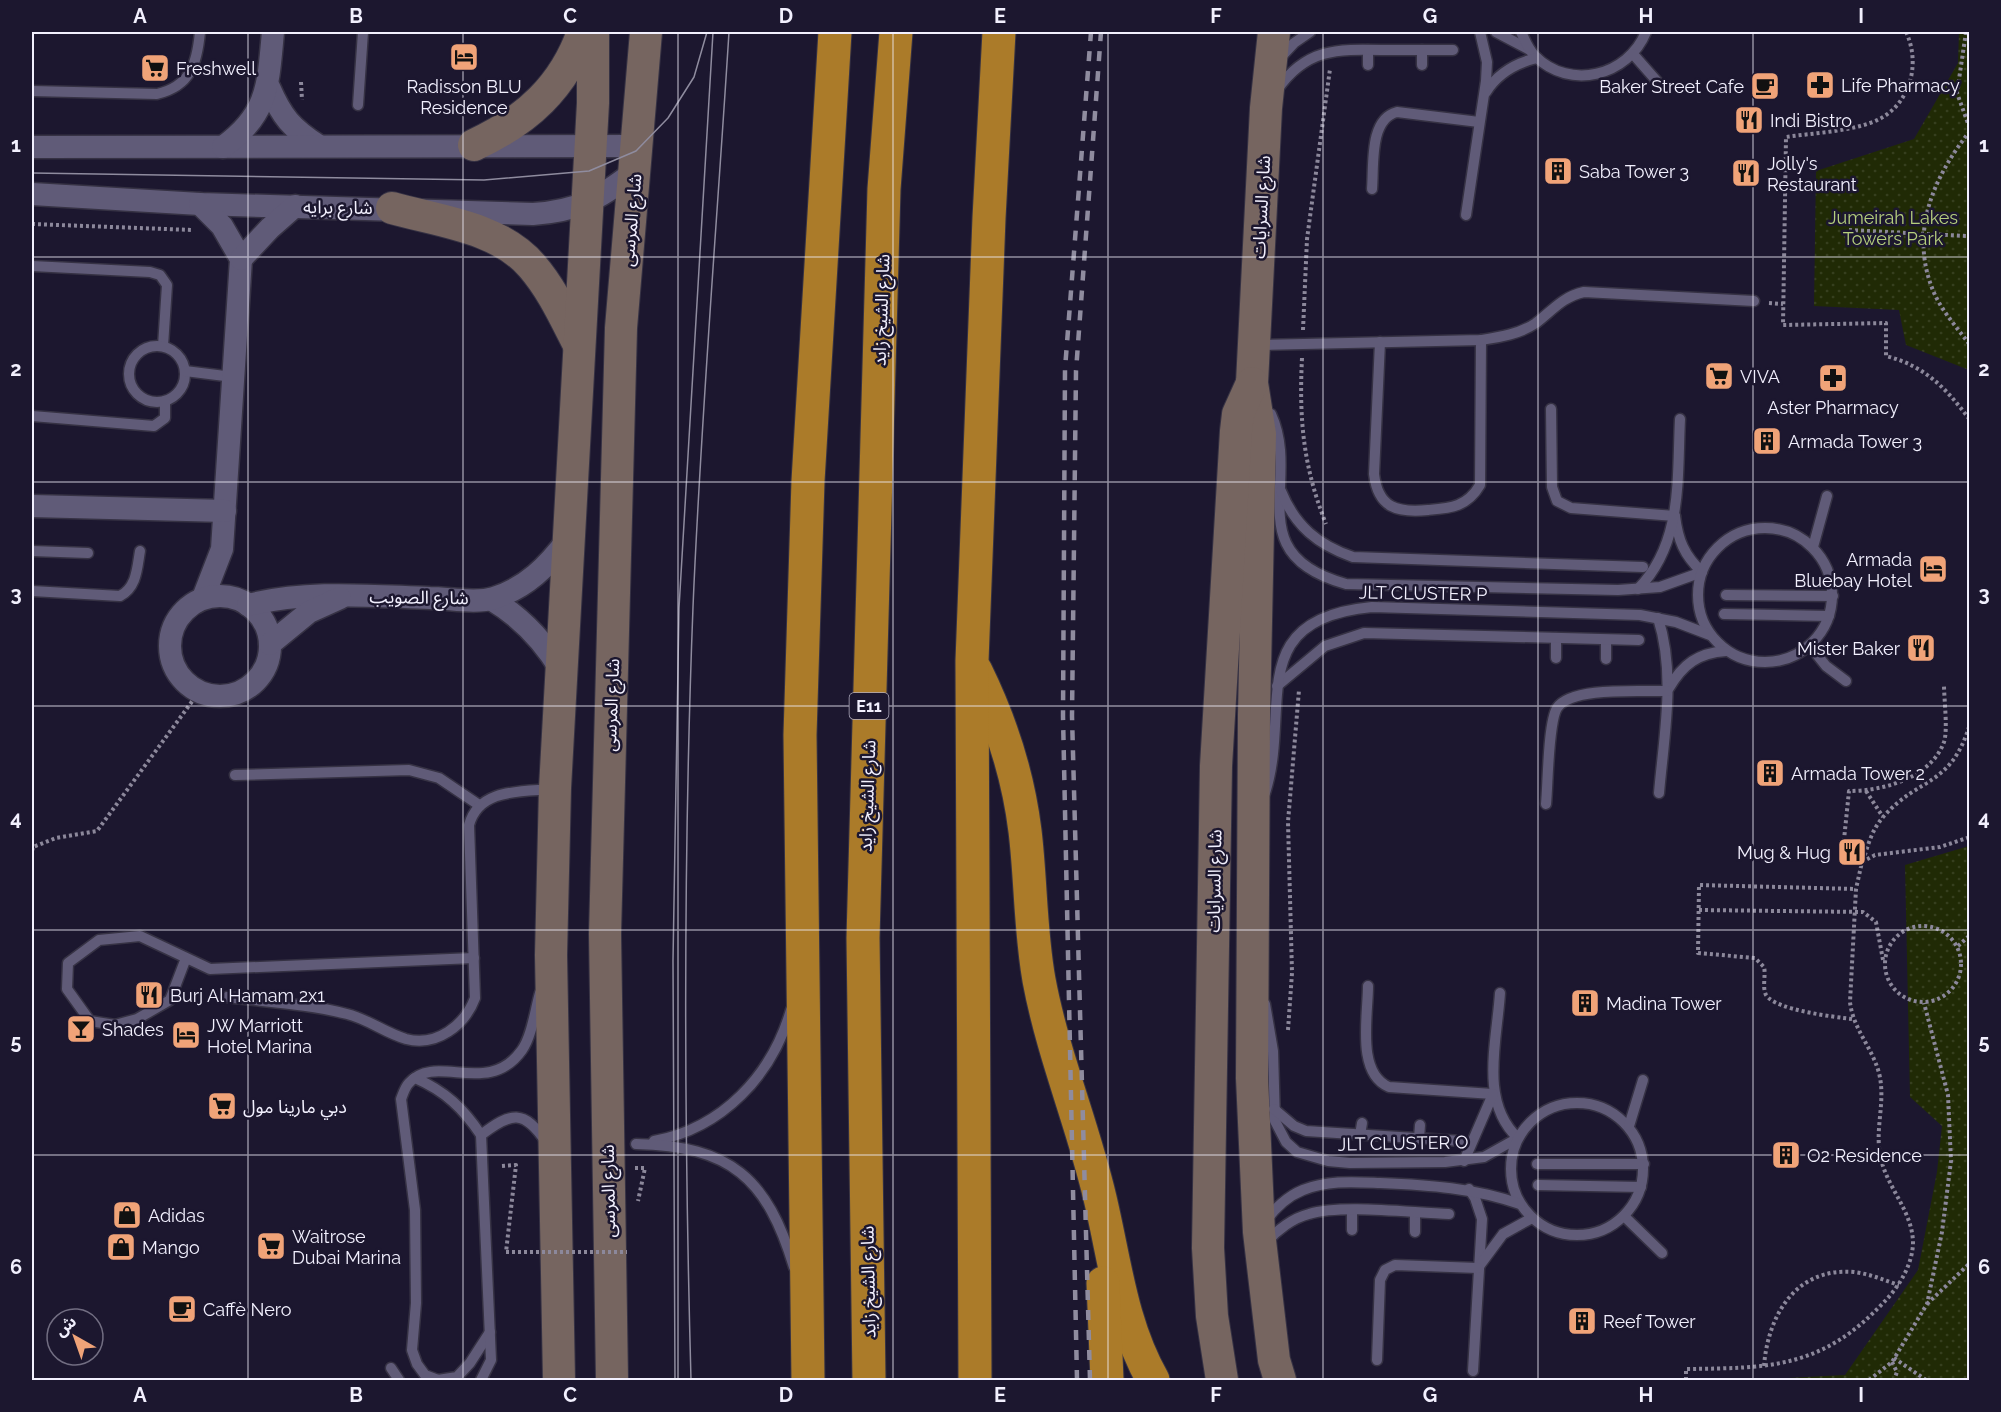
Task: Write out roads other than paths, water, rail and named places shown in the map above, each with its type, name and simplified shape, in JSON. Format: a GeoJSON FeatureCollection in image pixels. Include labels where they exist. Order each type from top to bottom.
{"type":"FeatureCollection","features":[{"type":"Feature","properties":{"kind":"highway"},"geometry":{"type":"LineString","coordinates":[[808,1380],[800,816],[803,608],[826,141],[835,32]]}},
{"type":"Feature","properties":{"kind":"highway","name":"شارع الشيخ زايد"},"geometry":{"type":"LineString","coordinates":[[869,1380],[863,938],[884,200],[896,32]]}},
{"type":"Feature","properties":{"kind":"highway"},"geometry":{"type":"LineString","coordinates":[[975,1380],[972,661],[986,265],[999,32]]}},
{"type":"Feature","properties":{"kind":"highway"},"geometry":{"type":"LineString","coordinates":[[972,661],[1007,744],[1018,787],[1025,832],[1033,944],[1040,982],[1058,1057],[1101,1200],[1125,1315],[1141,1359],[1153,1380]]}},
{"type":"Feature","properties":{"kind":"highway"},"geometry":{"type":"LineString","coordinates":[[1101,1200],[1107,1380]]}},
{"type":"Feature","properties":{"kind":"main road"},"geometry":{"type":"LineString","coordinates":[[474,145],[500,133],[540,103],[568,67],[583,32]]}},
{"type":"Feature","properties":{"kind":"main road"},"geometry":{"type":"LineString","coordinates":[[593,32],[594,145],[600,159],[614,169],[623,168],[636,157]]}},
{"type":"Feature","properties":{"kind":"main road"},"geometry":{"type":"LineString","coordinates":[[559,1380],[551,956],[555,788],[587,215],[594,145],[614,32]]}},
{"type":"Feature","properties":{"kind":"main road","name":"شارع المرسى"},"geometry":{"type":"LineString","coordinates":[[612,1380],[605,934],[621,328],[646,32]]}},
{"type":"Feature","properties":{"kind":"main road","name":"شارع السرايات"},"geometry":{"type":"LineString","coordinates":[[1274,32],[1267,93],[1251,383],[1260,434],[1252,1078],[1260,1241],[1274,1360],[1280,1380]]}},
{"type":"Feature","properties":{"kind":"main road"},"geometry":{"type":"LineString","coordinates":[[392,208],[494,237],[513,249],[531,265],[550,292],[579,345]]}},
{"type":"Feature","properties":{"kind":"main road"},"geometry":{"type":"LineString","coordinates":[[587,215],[615,239],[621,328]]}},
{"type":"Feature","properties":{"kind":"main road","name":"شارع السرايات"},"geometry":{"type":"LineString","coordinates":[[1222,1380],[1212,1316],[1208,1248],[1216,766],[1236,431],[1238,414],[1251,383]]}},
{"type":"Feature","properties":{"kind":"street"},"geometry":{"type":"LineString","coordinates":[[223,147],[248,126],[262,104],[268,87],[273,32]]}},
{"type":"Feature","properties":{"kind":"street"},"geometry":{"type":"LineString","coordinates":[[268,87],[281,114],[289,124],[319,146]]}},
{"type":"Feature","properties":{"kind":"street"},"geometry":{"type":"LineString","coordinates":[[32,147],[594,145]]}},
{"type":"Feature","properties":{"kind":"street","name":"شارع برايه"},"geometry":{"type":"LineString","coordinates":[[32,194],[200,204],[533,214],[564,212],[587,215],[636,157]]}},
{"type":"Feature","properties":{"kind":"street"},"geometry":{"type":"LineString","coordinates":[[200,204],[222,226],[241,258],[222,549],[202,598]]}},
{"type":"Feature","properties":{"kind":"street"},"geometry":{"type":"LineString","coordinates":[[241,258],[270,228],[296,206]]}},
{"type":"Feature","properties":{"kind":"street"},"geometry":{"type":"LineString","coordinates":[[32,506],[225,511]]}},
{"type":"Feature","properties":{"kind":"street","name":"شارع الصويب"},"geometry":{"type":"LineString","coordinates":[[243,602],[295,595],[491,599],[522,586],[541,572],[568,539]]}},
{"type":"Feature","properties":{"kind":"street"},"geometry":{"type":"LineString","coordinates":[[222,549],[243,602],[264,621],[270,644],[264,669],[248,687],[232,694],[215,696],[199,692],[185,682],[175,669],[170,652],[171,636],[177,620],[188,607],[202,598],[214,595],[243,602]]}},
{"type":"Feature","properties":{"kind":"street"},"geometry":{"type":"LineString","coordinates":[[270,644],[309,612],[347,596]]}},
{"type":"Feature","properties":{"kind":"street","name":"شارع الصويب"},"geometry":{"type":"LineString","coordinates":[[491,599],[509,609],[539,636],[561,670]]}},
{"type":"Feature","properties":{"kind":"lane"},"geometry":{"type":"LineString","coordinates":[[32,90],[157,94],[166,92],[183,82],[195,66],[200,32]]}},
{"type":"Feature","properties":{"kind":"lane"},"geometry":{"type":"LineString","coordinates":[[357,105],[363,32]]}},
{"type":"Feature","properties":{"kind":"lane"},"geometry":{"type":"LineString","coordinates":[[1267,93],[1279,59],[1293,43],[1310,32]]}},
{"type":"Feature","properties":{"kind":"lane"},"geometry":{"type":"LineString","coordinates":[[1466,215],[1487,62],[1480,32]]}},
{"type":"Feature","properties":{"kind":"lane"},"geometry":{"type":"LineString","coordinates":[[1496,32],[1534,54],[1551,68],[1568,75],[1585,76],[1603,73],[1619,66],[1633,54],[1646,32]]}},
{"type":"Feature","properties":{"kind":"lane"},"geometry":{"type":"LineString","coordinates":[[1521,32],[1534,54]]}},
{"type":"Feature","properties":{"kind":"lane"},"geometry":{"type":"LineString","coordinates":[[1267,93],[1311,57],[1332,50],[1453,50]]}},
{"type":"Feature","properties":{"kind":"lane"},"geometry":{"type":"LineString","coordinates":[[1368,50],[1368,65]]}},
{"type":"Feature","properties":{"kind":"lane"},"geometry":{"type":"LineString","coordinates":[[1422,50],[1422,65]]}},
{"type":"Feature","properties":{"kind":"lane"},"geometry":{"type":"LineString","coordinates":[[1482,98],[1491,84],[1504,72],[1534,54]]}},
{"type":"Feature","properties":{"kind":"lane"},"geometry":{"type":"LineString","coordinates":[[1633,54],[1662,87]]}},
{"type":"Feature","properties":{"kind":"lane"},"geometry":{"type":"LineString","coordinates":[[1372,189],[1378,128],[1388,114],[1397,112],[1479,122]]}},
{"type":"Feature","properties":{"kind":"lane"},"geometry":{"type":"LineString","coordinates":[[32,266],[150,272],[160,275],[167,285],[163,346]]}},
{"type":"Feature","properties":{"kind":"lane"},"geometry":{"type":"LineString","coordinates":[[1254,345],[1302,342],[1481,340],[1521,331],[1535,323],[1564,299],[1584,292],[1754,301]]}},
{"type":"Feature","properties":{"kind":"lane"},"geometry":{"type":"LineString","coordinates":[[1380,342],[1375,488],[1392,508],[1405,512],[1464,505],[1480,485],[1481,340]]}},
{"type":"Feature","properties":{"kind":"lane"},"geometry":{"type":"LineString","coordinates":[[163,346],[180,357],[185,371],[181,390],[165,401],[152,402],[141,397],[132,387],[129,375],[131,363],[139,353],[150,347],[163,346]]}},
{"type":"Feature","properties":{"kind":"lane"},"geometry":{"type":"LineString","coordinates":[[185,371],[233,377]]}},
{"type":"Feature","properties":{"kind":"lane","name":"JLT CLUSTER P"},"geometry":{"type":"LineString","coordinates":[[1251,383],[1273,418],[1278,438],[1280,529],[1290,549],[1306,566],[1323,577],[1346,584],[1368,585],[1638,589],[1660,587],[1702,572]]}},
{"type":"Feature","properties":{"kind":"lane"},"geometry":{"type":"LineString","coordinates":[[32,416],[154,426],[165,418],[165,401]]}},
{"type":"Feature","properties":{"kind":"lane"},"geometry":{"type":"LineString","coordinates":[[1551,409],[1552,487],[1557,501],[1571,508],[1675,516]]}},
{"type":"Feature","properties":{"kind":"lane"},"geometry":{"type":"LineString","coordinates":[[1638,589],[1659,563],[1667,547],[1675,516],[1680,419]]}},
{"type":"Feature","properties":{"kind":"lane"},"geometry":{"type":"LineString","coordinates":[[1278,484],[1288,510],[1306,532],[1329,549],[1353,557],[1378,560],[1609,561],[1643,567]]}},
{"type":"Feature","properties":{"kind":"lane"},"geometry":{"type":"LineString","coordinates":[[1814,547],[1827,496]]}},
{"type":"Feature","properties":{"kind":"lane"},"geometry":{"type":"LineString","coordinates":[[1675,516],[1679,540],[1684,552],[1702,572]]}},
{"type":"Feature","properties":{"kind":"lane","name":"JLT CLUSTER P"},"geometry":{"type":"LineString","coordinates":[[1773,528],[1795,534],[1814,547],[1828,570],[1833,596],[1829,616],[1822,632],[1810,646],[1791,658],[1769,663],[1747,660],[1726,651],[1710,635],[1698,605],[1698,588],[1702,572],[1712,552],[1730,537],[1751,529],[1773,528]]}},
{"type":"Feature","properties":{"kind":"lane"},"geometry":{"type":"LineString","coordinates":[[32,551],[88,553]]}},
{"type":"Feature","properties":{"kind":"lane"},"geometry":{"type":"LineString","coordinates":[[32,591],[120,596],[131,588],[140,551]]}},
{"type":"Feature","properties":{"kind":"lane"},"geometry":{"type":"LineString","coordinates":[[1726,596],[1833,596]]}},
{"type":"Feature","properties":{"kind":"lane","name":"JLT CLUSTER P"},"geometry":{"type":"LineString","coordinates":[[1254,821],[1270,780],[1274,758],[1277,686],[1282,662],[1300,634],[1314,623],[1342,610],[1372,607],[1658,618],[1710,635]]}},
{"type":"Feature","properties":{"kind":"lane"},"geometry":{"type":"LineString","coordinates":[[1724,614],[1829,616]]}},
{"type":"Feature","properties":{"kind":"lane"},"geometry":{"type":"LineString","coordinates":[[1658,618],[1667,654],[1667,691],[1659,793]]}},
{"type":"Feature","properties":{"kind":"lane"},"geometry":{"type":"LineString","coordinates":[[1277,686],[1325,646],[1364,633],[1639,640]]}},
{"type":"Feature","properties":{"kind":"lane"},"geometry":{"type":"LineString","coordinates":[[1556,638],[1556,658]]}},
{"type":"Feature","properties":{"kind":"lane"},"geometry":{"type":"LineString","coordinates":[[1606,640],[1606,659]]}},
{"type":"Feature","properties":{"kind":"lane"},"geometry":{"type":"LineString","coordinates":[[1810,646],[1826,666],[1846,681]]}},
{"type":"Feature","properties":{"kind":"lane"},"geometry":{"type":"LineString","coordinates":[[1667,691],[1677,674],[1690,661],[1707,653],[1726,651]]}},
{"type":"Feature","properties":{"kind":"lane"},"geometry":{"type":"LineString","coordinates":[[1546,804],[1554,715],[1564,700],[1580,694],[1667,691]]}},
{"type":"Feature","properties":{"kind":"lane"},"geometry":{"type":"LineString","coordinates":[[235,775],[409,770],[439,778],[479,805]]}},
{"type":"Feature","properties":{"kind":"lane"},"geometry":{"type":"LineString","coordinates":[[227,997],[348,1014],[408,1039],[425,1039],[443,1035],[470,1010],[475,998],[469,825],[472,814],[479,805],[499,795],[555,788]]}},
{"type":"Feature","properties":{"kind":"lane"},"geometry":{"type":"LineString","coordinates":[[186,958],[170,1000],[136,1019],[115,1025],[90,1021],[67,989],[68,963],[99,940],[140,936],[210,969],[474,958]]}},
{"type":"Feature","properties":{"kind":"lane"},"geometry":{"type":"LineString","coordinates":[[490,1332],[470,1363],[457,1377],[438,1380],[425,1375],[417,1364],[412,1350],[416,1280],[415,1210],[401,1099],[408,1083],[425,1072],[485,1074],[512,1061],[523,1048],[551,956]]}},
{"type":"Feature","properties":{"kind":"lane"},"geometry":{"type":"LineString","coordinates":[[803,968],[780,1041],[754,1082],[729,1106],[693,1129],[636,1144],[692,1149],[717,1157],[739,1171],[758,1190],[773,1211],[784,1234],[806,1308]]}},
{"type":"Feature","properties":{"kind":"lane","name":"JLT CLUSTER O"},"geometry":{"type":"LineString","coordinates":[[1253,970],[1270,1023],[1274,1109],[1279,1132],[1297,1152],[1310,1157],[1350,1163],[1464,1161],[1484,1157],[1518,1138],[1532,1121],[1550,1108],[1571,1103],[1592,1104],[1612,1112],[1629,1126],[1636,1138],[1644,1164],[1641,1187],[1624,1216],[1611,1226],[1595,1233],[1562,1234],[1546,1228],[1532,1218],[1521,1204],[1512,1183],[1511,1160],[1518,1138]]}},
{"type":"Feature","properties":{"kind":"lane"},"geometry":{"type":"LineString","coordinates":[[1368,986],[1368,1063],[1379,1083],[1389,1087],[1493,1094]]}},
{"type":"Feature","properties":{"kind":"lane"},"geometry":{"type":"LineString","coordinates":[[1464,1161],[1493,1094],[1500,993]]}},
{"type":"Feature","properties":{"kind":"lane"},"geometry":{"type":"LineString","coordinates":[[416,1078],[438,1087],[454,1101],[481,1135],[491,1359],[481,1380]]}},
{"type":"Feature","properties":{"kind":"lane"},"geometry":{"type":"LineString","coordinates":[[1629,1126],[1643,1080]]}},
{"type":"Feature","properties":{"kind":"lane"},"geometry":{"type":"LineString","coordinates":[[1493,1094],[1500,1116],[1518,1138]]}},
{"type":"Feature","properties":{"kind":"lane"},"geometry":{"type":"LineString","coordinates":[[1274,1109],[1294,1126],[1306,1131],[1462,1141]]}},
{"type":"Feature","properties":{"kind":"lane"},"geometry":{"type":"LineString","coordinates":[[481,1135],[504,1119],[515,1117],[526,1119],[535,1125],[554,1152]]}},
{"type":"Feature","properties":{"kind":"lane"},"geometry":{"type":"LineString","coordinates":[[1360,1135],[1362,1122]]}},
{"type":"Feature","properties":{"kind":"lane"},"geometry":{"type":"LineString","coordinates":[[1419,1138],[1420,1125]]}},
{"type":"Feature","properties":{"kind":"lane"},"geometry":{"type":"LineString","coordinates":[[1537,1164],[1644,1164]]}},
{"type":"Feature","properties":{"kind":"lane"},"geometry":{"type":"LineString","coordinates":[[1260,1241],[1283,1202],[1301,1191],[1322,1184],[1434,1185],[1469,1189],[1521,1204]]}},
{"type":"Feature","properties":{"kind":"lane"},"geometry":{"type":"LineString","coordinates":[[1538,1185],[1641,1187]]}},
{"type":"Feature","properties":{"kind":"lane"},"geometry":{"type":"LineString","coordinates":[[1469,1189],[1475,1198],[1482,1219],[1473,1371]]}},
{"type":"Feature","properties":{"kind":"lane"},"geometry":{"type":"LineString","coordinates":[[1260,1241],[1308,1214],[1331,1210],[1449,1214]]}},
{"type":"Feature","properties":{"kind":"lane"},"geometry":{"type":"LineString","coordinates":[[1352,1211],[1352,1230]]}},
{"type":"Feature","properties":{"kind":"lane"},"geometry":{"type":"LineString","coordinates":[[1415,1213],[1415,1232]]}},
{"type":"Feature","properties":{"kind":"lane"},"geometry":{"type":"LineString","coordinates":[[1624,1216],[1662,1253]]}},
{"type":"Feature","properties":{"kind":"lane"},"geometry":{"type":"LineString","coordinates":[[1478,1268],[1503,1234],[1532,1218]]}},
{"type":"Feature","properties":{"kind":"lane"},"geometry":{"type":"LineString","coordinates":[[1377,1360],[1380,1280],[1385,1270],[1395,1265],[1478,1268]]}},
{"type":"Feature","properties":{"kind":"lane"},"geometry":{"type":"LineString","coordinates":[[391,1368],[399,1380]]}},
{"type":"Feature","properties":{"kind":"tram line"},"geometry":{"type":"LineString","coordinates":[[32,173],[484,180],[589,171],[636,151],[668,118],[694,77],[707,32]]}},
{"type":"Feature","properties":{"kind":"tram line"},"geometry":{"type":"LineString","coordinates":[[675,1380],[673,961],[679,608],[713,32]]}},
{"type":"Feature","properties":{"kind":"tram line"},"geometry":{"type":"LineString","coordinates":[[691,1380],[687,1187],[687,800],[700,463],[729,32]]}},
{"type":"Feature","properties":{"kind":"railway"},"geometry":{"type":"LineString","coordinates":[[1077,1380],[1063,716],[1065,369],[1091,32]]}},
{"type":"Feature","properties":{"kind":"railway"},"geometry":{"type":"LineString","coordinates":[[1090,1380],[1072,716],[1076,371],[1101,32]]}},
{"type":"Feature","properties":{"kind":"place","name":"Radisson BLU Residence"},"geometry":{"type":"Point","coordinates":[464,57]}},
{"type":"Feature","properties":{"kind":"place","name":"Freshwell"},"geometry":{"type":"Point","coordinates":[155,68]}},
{"type":"Feature","properties":{"kind":"place","name":"Life Pharmacy"},"geometry":{"type":"Point","coordinates":[1820,85]}},
{"type":"Feature","properties":{"kind":"place","name":"Baker Street Cafe"},"geometry":{"type":"Point","coordinates":[1765,86]}},
{"type":"Feature","properties":{"kind":"place","name":"Indi Bistro"},"geometry":{"type":"Point","coordinates":[1749,120]}},
{"type":"Feature","properties":{"kind":"place","name":"Saba Tower 3"},"geometry":{"type":"Point","coordinates":[1558,171]}},
{"type":"Feature","properties":{"kind":"place","name":"Jolly's Restaurant"},"geometry":{"type":"Point","coordinates":[1746,173]}},
{"type":"Feature","properties":{"kind":"place","name":"VIVA"},"geometry":{"type":"Point","coordinates":[1719,376]}},
{"type":"Feature","properties":{"kind":"place","name":"Aster Pharmacy"},"geometry":{"type":"Point","coordinates":[1833,378]}},
{"type":"Feature","properties":{"kind":"place","name":"Armada Tower 3"},"geometry":{"type":"Point","coordinates":[1767,441]}},
{"type":"Feature","properties":{"kind":"place","name":"Armada Bluebay Hotel"},"geometry":{"type":"Point","coordinates":[1933,569]}},
{"type":"Feature","properties":{"kind":"place","name":"Mister Baker"},"geometry":{"type":"Point","coordinates":[1921,648]}},
{"type":"Feature","properties":{"kind":"place","name":"Armada Tower 2"},"geometry":{"type":"Point","coordinates":[1770,773]}},
{"type":"Feature","properties":{"kind":"place","name":"Mug & Hug"},"geometry":{"type":"Point","coordinates":[1852,852]}},
{"type":"Feature","properties":{"kind":"place","name":"Burj Al Hamam 2x1"},"geometry":{"type":"Point","coordinates":[149,995]}},
{"type":"Feature","properties":{"kind":"place","name":"Madina Tower"},"geometry":{"type":"Point","coordinates":[1585,1003]}},
{"type":"Feature","properties":{"kind":"place","name":"Shades"},"geometry":{"type":"Point","coordinates":[81,1029]}},
{"type":"Feature","properties":{"kind":"place","name":"JW Marriott Hotel Marina"},"geometry":{"type":"Point","coordinates":[186,1035]}},
{"type":"Feature","properties":{"kind":"place","name":"دبي مارينا مول"},"geometry":{"type":"Point","coordinates":[222,1106]}},
{"type":"Feature","properties":{"kind":"place","name":"O2 Residence"},"geometry":{"type":"Point","coordinates":[1786,1155]}},
{"type":"Feature","properties":{"kind":"place","name":"Adidas"},"geometry":{"type":"Point","coordinates":[127,1215]}},
{"type":"Feature","properties":{"kind":"place","name":"Waitrose Dubai Marina"},"geometry":{"type":"Point","coordinates":[271,1246]}},
{"type":"Feature","properties":{"kind":"place","name":"Mango"},"geometry":{"type":"Point","coordinates":[121,1247]}},
{"type":"Feature","properties":{"kind":"place","name":"Caffè Nero"},"geometry":{"type":"Point","coordinates":[182,1309]}},
{"type":"Feature","properties":{"kind":"place","name":"Reef Tower"},"geometry":{"type":"Point","coordinates":[1582,1321]}},
{"type":"Feature","properties":{"kind":"park label","name":"Jumeirah Lakes Towers Park"},"geometry":{"type":"Point","coordinates":[1893,227]}}]}
